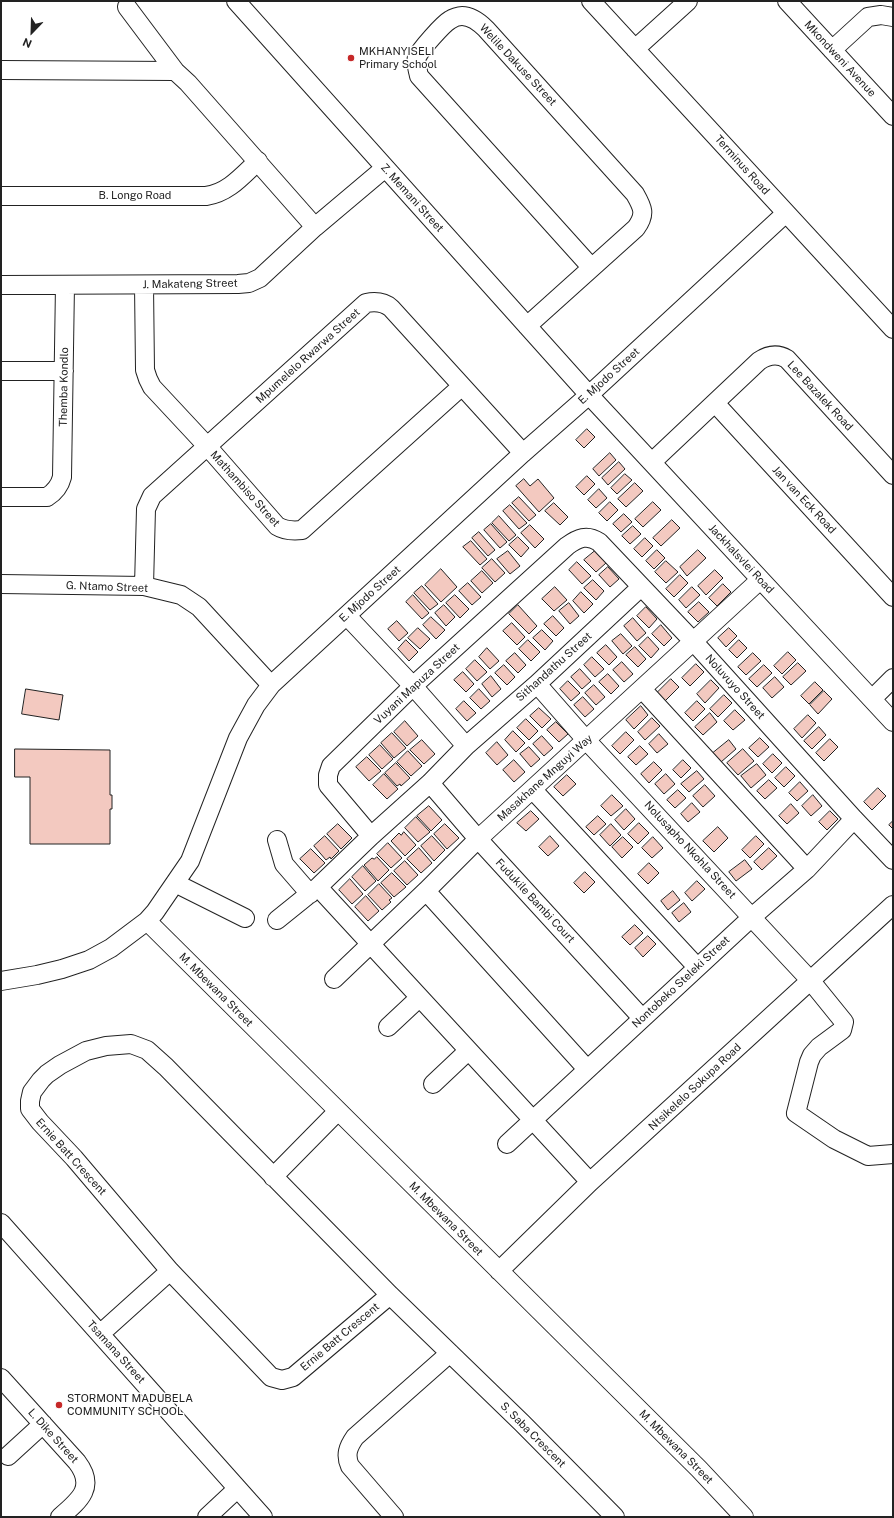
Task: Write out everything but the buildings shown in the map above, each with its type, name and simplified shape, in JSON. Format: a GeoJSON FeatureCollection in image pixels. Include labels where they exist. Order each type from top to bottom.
{"type":"FeatureCollection","features":[{"type":"Feature","properties":{"kind":"street","name":"Z. Memani Street"},"geometry":{"type":"LineString","coordinates":[[236,1],[589,395]]}},
{"type":"Feature","properties":{"kind":"street","name":"Terminus Road"},"geometry":{"type":"LineString","coordinates":[[591,1],[893,330]]}},
{"type":"Feature","properties":{"kind":"street"},"geometry":{"type":"LineString","coordinates":[[635,49],[688,1]]}},
{"type":"Feature","properties":{"kind":"street","name":"Mkondweni Avenue"},"geometry":{"type":"LineString","coordinates":[[787,1],[893,116]]}},
{"type":"Feature","properties":{"kind":"street"},"geometry":{"type":"LineString","coordinates":[[127,7],[175,71],[188,83],[315,227]]}},
{"type":"Feature","properties":{"kind":"street"},"geometry":{"type":"LineString","coordinates":[[832,50],[868,17],[881,15],[893,17]]}},
{"type":"Feature","properties":{"kind":"street","name":"Welile Dakuse Street"},"geometry":{"type":"LineString","coordinates":[[527,326],[636,228],[643,214],[642,207],[635,194],[482,26],[469,17],[461,16],[450,20],[422,49],[417,58],[416,65],[419,76],[591,267]]}},
{"type":"Feature","properties":{"kind":"street"},"geometry":{"type":"LineString","coordinates":[[1,70],[175,71]]}},
{"type":"Feature","properties":{"kind":"street","name":"B. Longo Road"},"geometry":{"type":"LineString","coordinates":[[1,196],[217,195],[226,190],[258,161]]}},
{"type":"Feature","properties":{"kind":"street","name":"J. Makateng Street"},"geometry":{"type":"LineString","coordinates":[[1,285],[250,283],[260,278],[315,227],[385,168]]}},
{"type":"Feature","properties":{"kind":"street","name":"E. Mjodo Street"},"geometry":{"type":"LineString","coordinates":[[1,981],[50,972],[89,960],[111,948],[146,922],[155,912],[190,861],[238,738],[256,705],[271,685],[786,214]]}},
{"type":"Feature","properties":{"kind":"street","name":"Themba Kondlo"},"geometry":{"type":"LineString","coordinates":[[1,497],[47,497],[60,483],[62,477],[65,285]]}},
{"type":"Feature","properties":{"kind":"street","name":"Mathambiso Street"},"geometry":{"type":"LineString","coordinates":[[144,285],[145,370],[148,380],[152,387],[281,529],[291,531],[302,530],[462,386]]}},
{"type":"Feature","properties":{"kind":"street","name":"Mpumelelo Rwarwa Street"},"geometry":{"type":"LineString","coordinates":[[144,586],[146,509],[152,496],[366,303],[372,302],[387,304],[523,453]]}},
{"type":"Feature","properties":{"kind":"street","name":"Lee Bazalek Road"},"geometry":{"type":"LineString","coordinates":[[652,462],[759,361],[769,356],[780,356],[787,359],[893,475]]}},
{"type":"Feature","properties":{"kind":"street"},"geometry":{"type":"LineString","coordinates":[[1,370],[64,370]]}},
{"type":"Feature","properties":{"kind":"street","name":"Jackhalsvlei Road"},"geometry":{"type":"LineString","coordinates":[[589,395],[893,722]]}},
{"type":"Feature","properties":{"kind":"street","name":"Jan van Eck Road"},"geometry":{"type":"LineString","coordinates":[[715,404],[893,597]]}},
{"type":"Feature","properties":{"kind":"street","name":"Noluvuyo Street"},"geometry":{"type":"LineString","coordinates":[[568,546],[575,540],[582,537],[593,538],[599,542],[640,588],[693,641],[893,860]]}},
{"type":"Feature","properties":{"kind":"street","name":"Vuyani Mapuza Street"},"geometry":{"type":"LineString","coordinates":[[370,836],[328,785],[328,775],[331,766],[413,686],[568,546]]}},
{"type":"Feature","properties":{"kind":"street","name":"Masakhane Mnguyi Way"},"geometry":{"type":"LineString","coordinates":[[334,979],[478,839],[587,741],[760,580]]}},
{"type":"Feature","properties":{"kind":"street","name":"G. Ntamo Street"},"geometry":{"type":"LineString","coordinates":[[1,584],[144,586],[181,595],[191,601],[215,623],[271,685]]}},
{"type":"Feature","properties":{"kind":"street","name":"Sithandathu Street"},"geometry":{"type":"LineString","coordinates":[[278,921],[314,890],[370,836],[430,784],[466,746],[537,684],[640,588]]}},
{"type":"Feature","properties":{"kind":"street"},"geometry":{"type":"LineString","coordinates":[[347,616],[413,686],[466,746]]}},
{"type":"Feature","properties":{"kind":"street"},"geometry":{"type":"LineString","coordinates":[[872,699],[893,678]]}},
{"type":"Feature","properties":{"kind":"street","name":"Nolusapho Nkohla Street"},"geometry":{"type":"LineString","coordinates":[[537,684],[587,741],[810,980],[842,1018],[844,1022],[842,1030],[819,1047],[809,1062],[796,1113],[834,1139],[868,1156],[893,1154]]}},
{"type":"Feature","properties":{"kind":"street"},"geometry":{"type":"LineString","coordinates":[[642,689],[807,869]]}},
{"type":"Feature","properties":{"kind":"street","name":"Fudukile Bambi Court"},"geometry":{"type":"LineString","coordinates":[[430,784],[478,839],[642,1018]]}},
{"type":"Feature","properties":{"kind":"street"},"geometry":{"type":"LineString","coordinates":[[533,790],[697,967]]}},
{"type":"Feature","properties":{"kind":"street","name":"Nontobeko Steleki Street"},"geometry":{"type":"LineString","coordinates":[[507,1144],[697,967],[807,869],[854,819]]}},
{"type":"Feature","properties":{"kind":"street"},"geometry":{"type":"LineString","coordinates":[[277,840],[284,864],[372,943],[419,998],[590,1182]]}},
{"type":"Feature","properties":{"kind":"street"},"geometry":{"type":"LineString","coordinates":[[175,883],[244,918]]}},
{"type":"Feature","properties":{"kind":"street"},"geometry":{"type":"LineString","coordinates":[[426,891],[587,1069]]}},
{"type":"Feature","properties":{"kind":"street","name":"Ntsikelelo Sokupa Road"},"geometry":{"type":"LineString","coordinates":[[499,1271],[590,1182],[893,905]]}},
{"type":"Feature","properties":{"kind":"street","name":"M. Mbewana Street"},"geometry":{"type":"LineString","coordinates":[[146,922],[699,1469],[744,1517]]}},
{"type":"Feature","properties":{"kind":"street"},"geometry":{"type":"LineString","coordinates":[[388,1027],[419,998]]}},
{"type":"Feature","properties":{"kind":"street","name":"Ernie Batt Crescent"},"geometry":{"type":"LineString","coordinates":[[126,1044],[143,1048],[166,1067],[273,1177],[390,1295],[287,1380],[278,1380],[271,1377],[264,1371],[170,1271],[74,1158],[33,1114],[30,1105],[32,1092],[47,1074],[66,1061],[86,1051],[126,1044]]}},
{"type":"Feature","properties":{"kind":"street"},"geometry":{"type":"LineString","coordinates":[[433,1085],[468,1051]]}},
{"type":"Feature","properties":{"kind":"street"},"geometry":{"type":"LineString","coordinates":[[273,1177],[338,1111]]}},
{"type":"Feature","properties":{"kind":"street","name":"Tsamana Street"},"geometry":{"type":"LineString","coordinates":[[1,1223],[263,1517]]}},
{"type":"Feature","properties":{"kind":"street"},"geometry":{"type":"LineString","coordinates":[[100,1334],[170,1271]]}},
{"type":"Feature","properties":{"kind":"street","name":"S. Saba Crescent"},"geometry":{"type":"LineString","coordinates":[[390,1295],[615,1517]]}},
{"type":"Feature","properties":{"kind":"street"},"geometry":{"type":"LineString","coordinates":[[394,1517],[350,1466],[347,1461],[349,1447],[355,1437],[450,1353]]}},
{"type":"Feature","properties":{"kind":"street","name":"L. Dike Street"},"geometry":{"type":"LineString","coordinates":[[1,1378],[77,1462],[85,1474],[86,1486],[79,1500],[60,1517]]}},
{"type":"Feature","properties":{"kind":"street"},"geometry":{"type":"LineString","coordinates":[[8,1456],[43,1424]]}},
{"type":"Feature","properties":{"kind":"street"},"geometry":{"type":"LineString","coordinates":[[207,1517],[238,1489]]}},
{"type":"Feature","properties":{"kind":"place","name":"MKHANYISELI Primary School"},"geometry":{"type":"Point","coordinates":[351,58]}},
{"type":"Feature","properties":{"kind":"place","name":"STORMONT MADUBELA COMMUNITY SCHOOL"},"geometry":{"type":"Point","coordinates":[59,1405]}}]}
